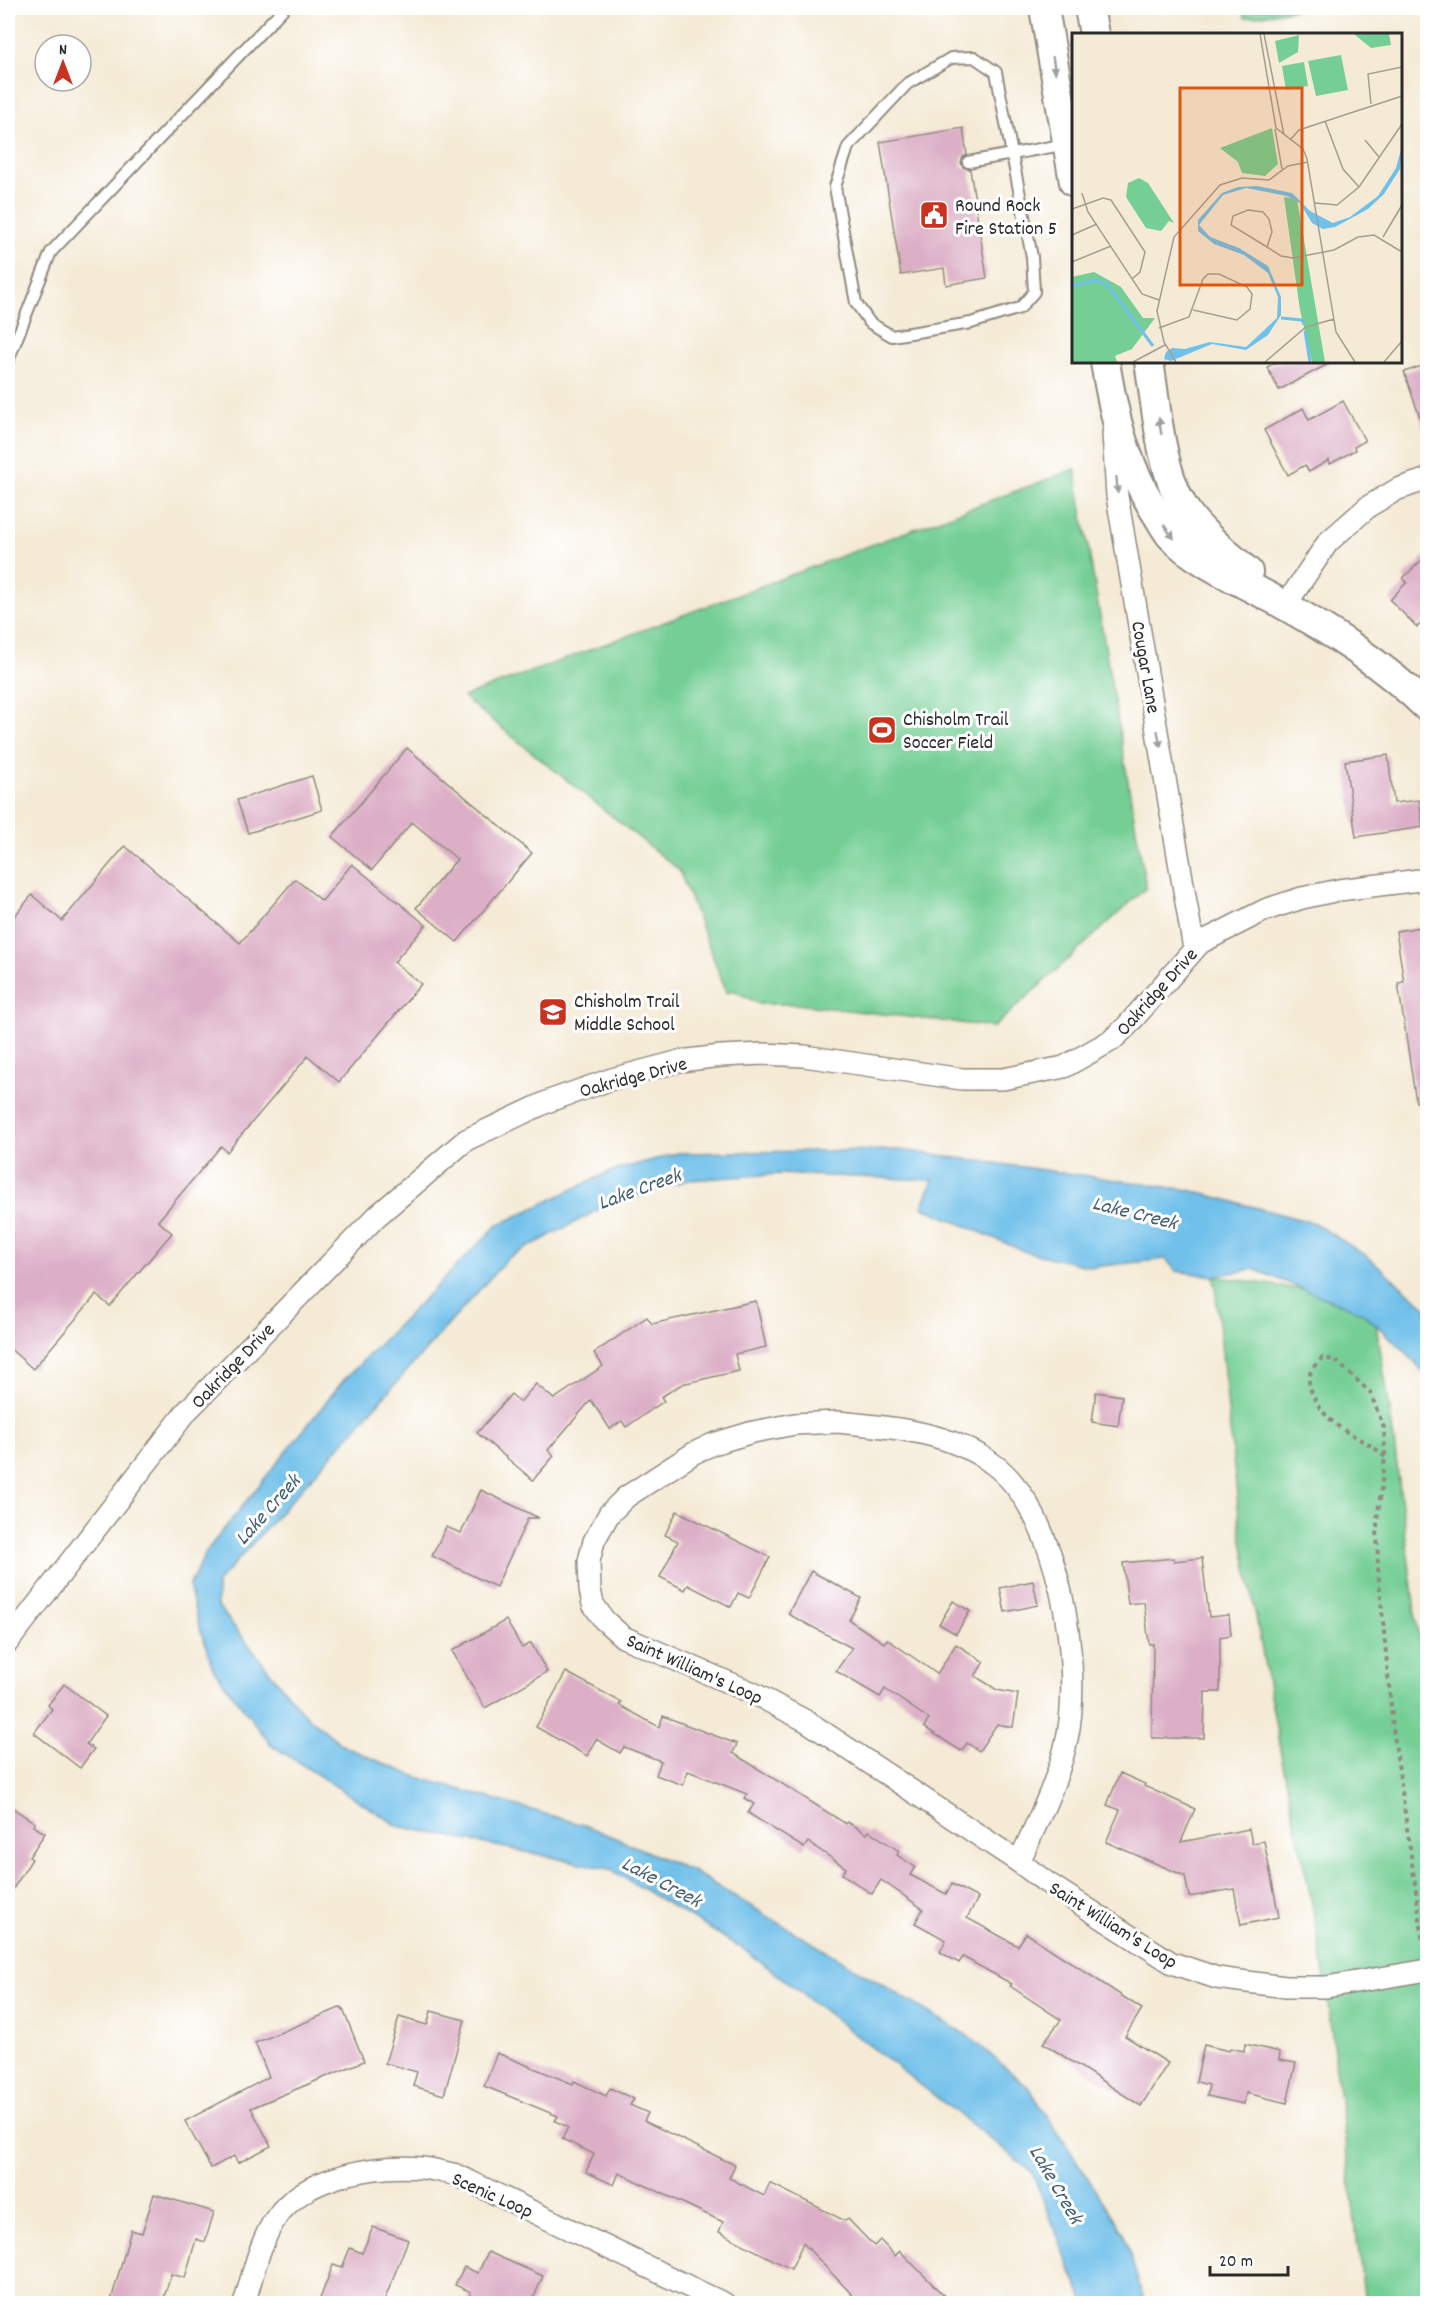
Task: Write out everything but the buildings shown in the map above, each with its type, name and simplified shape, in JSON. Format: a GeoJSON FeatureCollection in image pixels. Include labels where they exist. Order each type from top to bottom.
{"type":"FeatureCollection","features":[{"type":"Feature","properties":{"kind":"street"},"geometry":{"type":"LineString","coordinates":[[1044,8],[1072,163]]}},
{"type":"Feature","properties":{"kind":"street"},"geometry":{"type":"LineString","coordinates":[[1089,8],[1094,33]]}},
{"type":"Feature","properties":{"kind":"street"},"geometry":{"type":"LineString","coordinates":[[1149,363],[1172,482],[1188,514],[1204,532],[1285,606]]}},
{"type":"Feature","properties":{"kind":"street"},"geometry":{"type":"LineString","coordinates":[[1107,373],[1118,430],[1128,461],[1140,487],[1170,534],[1200,559],[1285,606],[1387,671],[1428,708]]}},
{"type":"Feature","properties":{"kind":"street","name":"Cougar Lane"},"geometry":{"type":"LineString","coordinates":[[1107,373],[1118,496],[1194,949]]}},
{"type":"Feature","properties":{"kind":"street"},"geometry":{"type":"LineString","coordinates":[[1285,606],[1328,542],[1369,506],[1398,489],[1428,479]]}},
{"type":"Feature","properties":{"kind":"street","name":"Oakridge Drive"},"geometry":{"type":"LineString","coordinates":[[8,1642],[187,1411],[376,1216],[466,1140],[549,1101],[612,1079],[680,1061],[763,1054],[804,1056],[962,1079],[1003,1079],[1064,1067],[1112,1040],[1200,943],[1265,910],[1302,898],[1339,890],[1428,879]]}},
{"type":"Feature","properties":{"kind":"street","name":"Saint William's Loop"},"geometry":{"type":"LineString","coordinates":[[1019,1862],[1059,1770],[1068,1736],[1073,1684],[1066,1621],[1053,1560],[1041,1529],[1025,1501],[1010,1479],[994,1464],[951,1442],[897,1428],[837,1422],[795,1424],[753,1431],[694,1453],[648,1481],[626,1497],[609,1514],[594,1541],[589,1561],[590,1590],[593,1604],[604,1620],[623,1637],[753,1693],[808,1722],[1046,1882],[1173,1964],[1217,1978],[1286,1988],[1326,1987],[1428,1970]]}},
{"type":"Feature","properties":{"kind":"street","name":"Scenic Loop"},"geometry":{"type":"LineString","coordinates":[[244,2304],[265,2238],[277,2216],[312,2187],[332,2178],[393,2167],[424,2168],[453,2174],[725,2304]]}},
{"type":"Feature","properties":{"kind":"lane"},"geometry":{"type":"LineString","coordinates":[[8,361],[51,252],[284,8]]}},
{"type":"Feature","properties":{"kind":"lane"},"geometry":{"type":"LineString","coordinates":[[974,57],[996,72],[1013,154],[1034,272],[1034,292],[1020,308],[971,323],[892,336],[870,323],[856,303],[835,187],[848,147],[907,84],[951,58],[974,57]]}},
{"type":"Feature","properties":{"kind":"lane"},"geometry":{"type":"LineString","coordinates":[[968,162],[1070,144]]}},
{"type":"Feature","properties":{"kind":"path"},"geometry":{"type":"LineString","coordinates":[[1385,1457],[1373,1445],[1334,1423],[1322,1410],[1313,1394],[1309,1378],[1315,1365],[1322,1358],[1335,1360],[1370,1392],[1384,1428],[1385,1457],[1377,1521],[1378,1568],[1393,1728],[1423,1941]]}},
{"type":"Feature","properties":{"kind":"green space"},"geometry":{"type":"Polygon","coordinates":[[[1243,8],[1303,8],[1245,18],[1243,8]]]}},
{"type":"Feature","properties":{"kind":"green space"},"geometry":{"type":"Polygon","coordinates":[[[1075,469],[1146,888],[994,1027],[796,1004],[759,1004],[734,990],[727,993],[679,870],[463,697],[1075,469]]]}},
{"type":"Feature","properties":{"kind":"green space"},"geometry":{"type":"Polygon","coordinates":[[[1214,1276],[1372,1300],[1390,1409],[1427,1693],[1427,2303],[1365,2303],[1326,1987],[1241,1535],[1214,1276]]]}},
{"type":"Feature","properties":{"kind":"water","name":"Lake Creek"},"geometry":{"type":"Polygon","coordinates":[[[900,1150],[1189,1190],[1314,1223],[1367,1256],[1427,1308],[1427,1377],[1405,1351],[1363,1313],[1253,1269],[1214,1276],[1176,1271],[1166,1259],[1092,1267],[1026,1252],[922,1207],[933,1180],[778,1174],[688,1180],[607,1205],[508,1258],[217,1583],[217,1605],[302,1712],[345,1747],[414,1776],[587,1826],[692,1871],[970,2037],[1029,2088],[1123,2232],[1145,2303],[1084,2303],[1032,2172],[748,1952],[610,1869],[398,1826],[271,1745],[214,1670],[189,1586],[208,1549],[343,1381],[496,1226],[609,1172],[678,1153],[900,1150]]]}},
{"type":"Feature","properties":{"kind":"place","name":"Round Rock Fire Station 5"},"geometry":{"type":"Point","coordinates":[934,215]}},
{"type":"Feature","properties":{"kind":"place","name":"Chisholm Trail Soccer Field"},"geometry":{"type":"Point","coordinates":[882,730]}},
{"type":"Feature","properties":{"kind":"place","name":"Chisholm Trail Middle School"},"geometry":{"type":"Point","coordinates":[553,1012]}}]}
